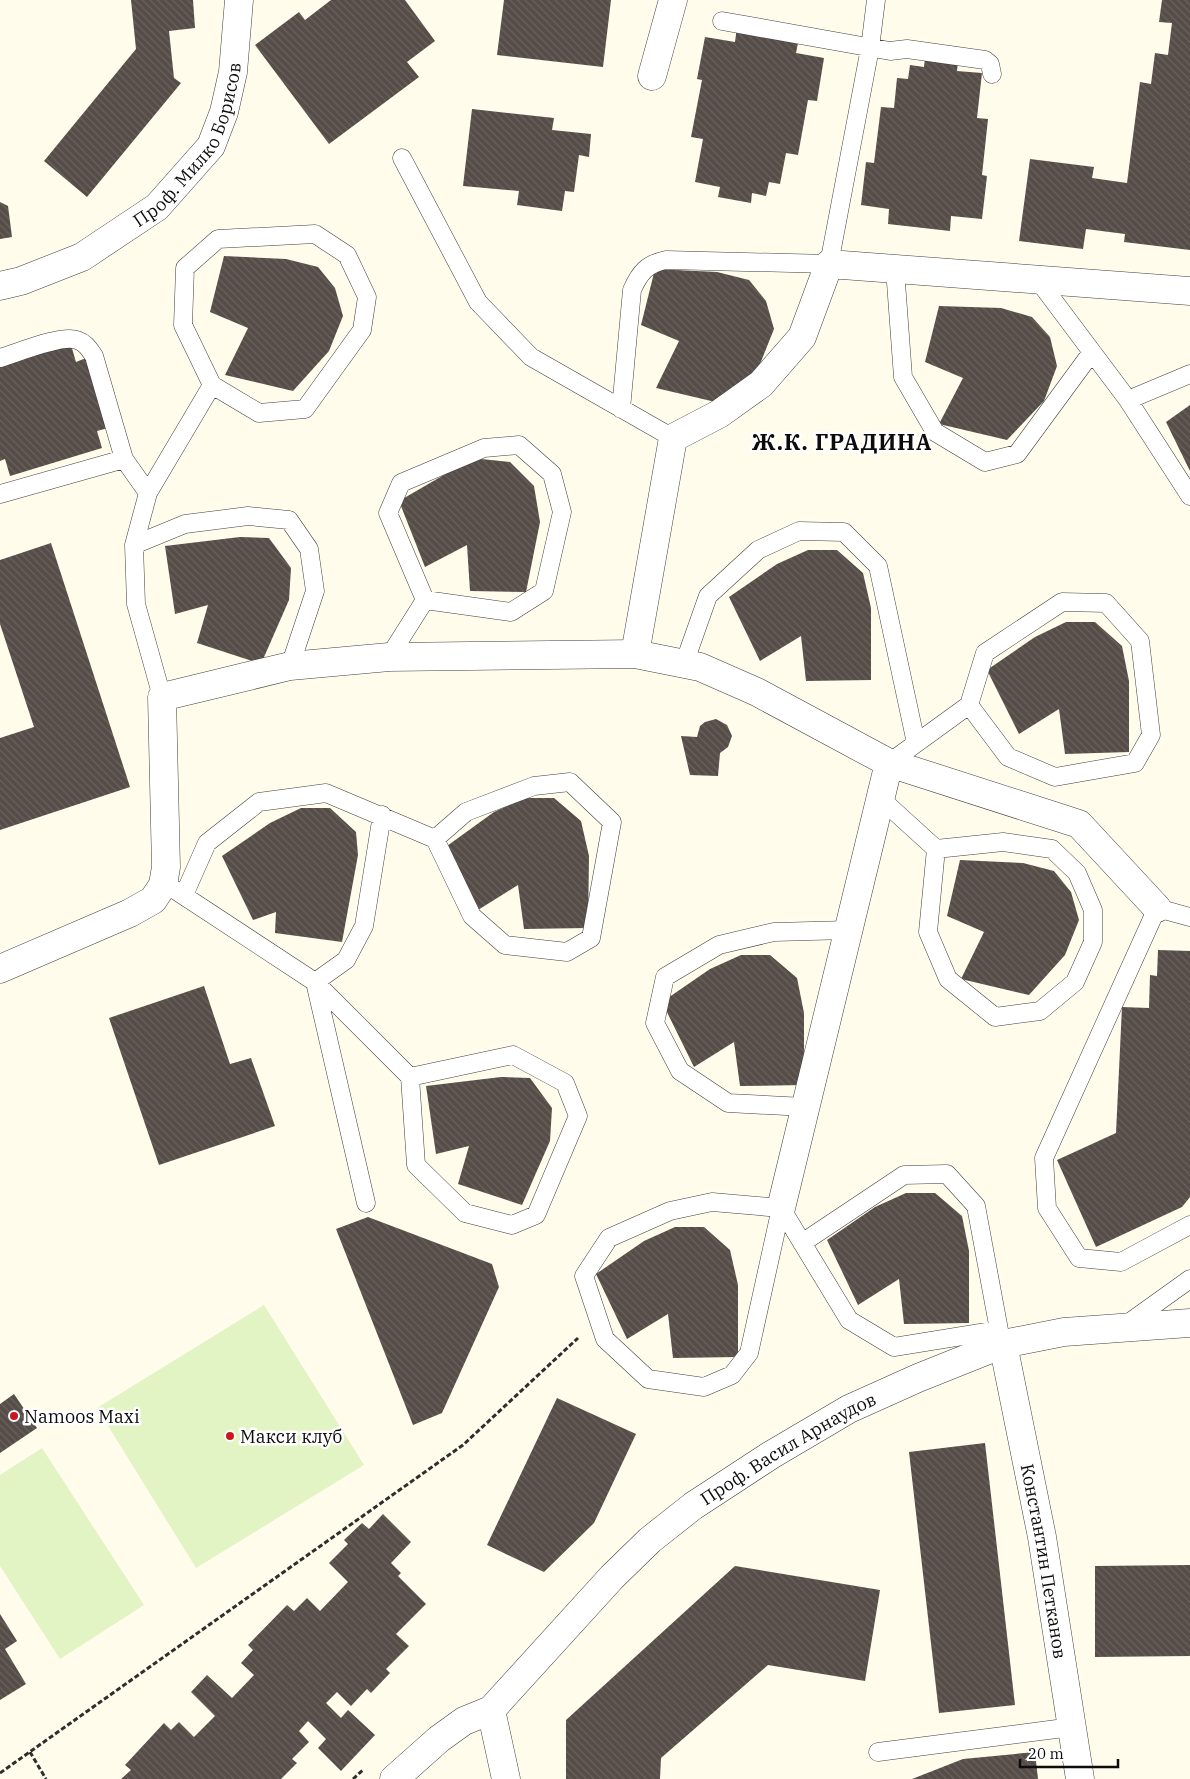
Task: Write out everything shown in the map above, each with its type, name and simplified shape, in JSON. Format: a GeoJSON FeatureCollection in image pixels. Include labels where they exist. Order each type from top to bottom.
{"type":"FeatureCollection","features":[{"type":"Feature","properties":{"kind":"street","name":"Проф. Милко Борисов"},"geometry":{"type":"LineString","coordinates":[[0,286],[21,281],[82,257],[157,207],[211,146],[224,112],[233,72],[239,0]]}},
{"type":"Feature","properties":{"kind":"street"},"geometry":{"type":"LineString","coordinates":[[652,76],[673,0]]}},
{"type":"Feature","properties":{"kind":"street"},"geometry":{"type":"LineString","coordinates":[[635,654],[674,438],[720,414],[761,384],[802,337],[830,264],[1190,291]]}},
{"type":"Feature","properties":{"kind":"street"},"geometry":{"type":"LineString","coordinates":[[0,969],[130,913],[174,890],[166,867],[162,697],[290,666],[389,657],[635,654],[700,667],[757,692],[888,763],[1079,824],[1157,908]]}},
{"type":"Feature","properties":{"kind":"street"},"geometry":{"type":"LineString","coordinates":[[781,1208],[888,763]]}},
{"type":"Feature","properties":{"kind":"street","name":"Проф. Васил Арнаудов"},"geometry":{"type":"LineString","coordinates":[[394,1779],[439,1739],[464,1721],[490,1710],[612,1577],[650,1540],[693,1506],[849,1409],[918,1378],[1003,1344],[1064,1332],[1190,1323]]}},
{"type":"Feature","properties":{"kind":"street","name":"Константин Петканов"},"geometry":{"type":"LineString","coordinates":[[1003,1344],[1042,1537],[1080,1779]]}},
{"type":"Feature","properties":{"kind":"street"},"geometry":{"type":"LineString","coordinates":[[490,1710],[506,1779]]}},
{"type":"Feature","properties":{"kind":"lane"},"geometry":{"type":"LineString","coordinates":[[621,409],[632,290],[638,275],[650,264],[666,260],[830,264],[870,48],[876,0]]}},
{"type":"Feature","properties":{"kind":"lane"},"geometry":{"type":"LineString","coordinates":[[722,20],[870,48],[890,51],[907,50],[985,60],[990,64],[992,74]]}},
{"type":"Feature","properties":{"kind":"lane"},"geometry":{"type":"LineString","coordinates":[[402,158],[478,302],[531,358],[674,438]]}},
{"type":"Feature","properties":{"kind":"lane"},"geometry":{"type":"LineString","coordinates":[[315,234],[347,255],[367,297],[362,330],[305,409],[259,414],[212,385],[183,325],[185,268],[218,239],[315,234]]}},
{"type":"Feature","properties":{"kind":"lane"},"geometry":{"type":"LineString","coordinates":[[895,269],[903,377],[935,432],[985,462],[1017,454],[1092,352]]}},
{"type":"Feature","properties":{"kind":"lane"},"geometry":{"type":"LineString","coordinates":[[1038,280],[1128,400],[1190,496]]}},
{"type":"Feature","properties":{"kind":"lane"},"geometry":{"type":"LineString","coordinates":[[0,358],[64,339],[76,339],[87,345],[94,356],[124,459],[148,493]]}},
{"type":"Feature","properties":{"kind":"lane"},"geometry":{"type":"LineString","coordinates":[[1128,400],[1190,374]]}},
{"type":"Feature","properties":{"kind":"lane"},"geometry":{"type":"LineString","coordinates":[[162,697],[136,604],[134,545],[148,493],[212,385]]}},
{"type":"Feature","properties":{"kind":"lane"},"geometry":{"type":"LineString","coordinates":[[519,445],[552,474],[562,512],[544,591],[511,612],[425,600],[388,513],[402,483],[484,448],[519,445]]}},
{"type":"Feature","properties":{"kind":"lane"},"geometry":{"type":"LineString","coordinates":[[0,494],[124,459]]}},
{"type":"Feature","properties":{"kind":"lane"},"geometry":{"type":"LineString","coordinates":[[134,545],[185,524],[248,516],[289,520],[309,549],[315,591],[290,666]]}},
{"type":"Feature","properties":{"kind":"lane"},"geometry":{"type":"LineString","coordinates":[[684,664],[708,596],[758,550],[799,531],[844,532],[878,566],[916,743]]}},
{"type":"Feature","properties":{"kind":"lane"},"geometry":{"type":"LineString","coordinates":[[389,657],[425,600]]}},
{"type":"Feature","properties":{"kind":"lane"},"geometry":{"type":"LineString","coordinates":[[888,763],[968,704],[985,653],[1062,602],[1106,603],[1140,640],[1151,734],[1135,763],[1055,777],[1008,757],[968,704]]}},
{"type":"Feature","properties":{"kind":"lane"},"geometry":{"type":"LineString","coordinates":[[410,1077],[513,1055],[564,1083],[578,1116],[536,1215],[512,1225],[465,1213],[416,1165],[410,1077],[315,982],[174,890],[207,843],[259,802],[326,793],[382,815],[435,839],[472,916],[505,945],[567,952],[592,938],[612,822],[570,782],[534,786],[466,812],[435,839]]}},
{"type":"Feature","properties":{"kind":"lane"},"geometry":{"type":"LineString","coordinates":[[880,798],[936,849],[1003,842],[1052,849],[1078,874],[1093,910],[1093,942],[1075,982],[1040,1011],[995,1017],[948,979],[928,932],[936,849]]}},
{"type":"Feature","properties":{"kind":"lane"},"geometry":{"type":"LineString","coordinates":[[315,982],[346,960],[364,926],[382,815]]}},
{"type":"Feature","properties":{"kind":"lane"},"geometry":{"type":"LineString","coordinates":[[1190,917],[1157,908],[1044,1158],[1047,1208],[1079,1258],[1121,1262],[1190,1225]]}},
{"type":"Feature","properties":{"kind":"lane"},"geometry":{"type":"LineString","coordinates":[[805,1107],[728,1103],[680,1071],[655,1023],[665,977],[719,944],[774,932],[848,930]]}},
{"type":"Feature","properties":{"kind":"lane"},"geometry":{"type":"LineString","coordinates":[[315,982],[366,1203]]}},
{"type":"Feature","properties":{"kind":"lane"},"geometry":{"type":"LineString","coordinates":[[781,1208],[802,1243],[850,1320],[894,1347],[999,1330],[976,1206],[947,1174],[904,1175],[802,1243]]}},
{"type":"Feature","properties":{"kind":"lane"},"geometry":{"type":"LineString","coordinates":[[712,1202],[781,1208],[748,1353],[732,1375],[704,1387],[648,1378],[605,1339],[584,1276],[609,1238],[670,1211],[712,1202]]}},
{"type":"Feature","properties":{"kind":"lane"},"geometry":{"type":"LineString","coordinates":[[1123,1327],[1190,1279]]}},
{"type":"Feature","properties":{"kind":"lane"},"geometry":{"type":"LineString","coordinates":[[878,1752],[1072,1728]]}},
{"type":"Feature","properties":{"kind":"path"},"geometry":{"type":"LineString","coordinates":[[0,1773],[463,1445],[598,1319]]}},
{"type":"Feature","properties":{"kind":"path"},"geometry":{"type":"LineString","coordinates":[[30,1752],[46,1779]]}},
{"type":"Feature","properties":{"kind":"green space","name":"Макси клуб"},"geometry":{"type":"Polygon","coordinates":[[[264,1305],[364,1465],[196,1568],[97,1408],[264,1305]]]}},
{"type":"Feature","properties":{"kind":"green space"},"geometry":{"type":"Polygon","coordinates":[[[42,1448],[144,1605],[60,1659],[0,1566],[0,1475],[42,1448]]]}},
{"type":"Feature","properties":{"kind":"building"},"geometry":{"type":"Polygon","coordinates":[[[131,0],[193,0],[195,28],[169,31],[174,78],[181,83],[87,197],[44,161],[136,49],[131,0]]]}},
{"type":"Feature","properties":{"kind":"building"},"geometry":{"type":"Polygon","coordinates":[[[331,0],[405,0],[435,41],[407,62],[419,77],[329,144],[255,45],[299,12],[305,20],[331,0]]]}},
{"type":"Feature","properties":{"kind":"building"},"geometry":{"type":"Polygon","coordinates":[[[504,0],[611,0],[603,67],[497,55],[504,0]]]}},
{"type":"Feature","properties":{"kind":"building"},"geometry":{"type":"Polygon","coordinates":[[[1162,0],[1190,0],[1190,250],[1124,242],[1125,234],[1086,229],[1083,249],[1019,241],[1030,159],[1094,167],[1092,178],[1127,183],[1140,82],[1151,84],[1155,53],[1168,55],[1172,23],[1159,22],[1162,0]]]}},
{"type":"Feature","properties":{"kind":"building"},"geometry":{"type":"Polygon","coordinates":[[[737,27],[799,38],[796,53],[824,58],[817,101],[808,100],[798,155],[786,153],[780,184],[769,182],[766,196],[752,193],[751,203],[718,197],[720,187],[695,182],[703,139],[691,137],[702,80],[697,79],[705,37],[735,42],[737,27]]]}},
{"type":"Feature","properties":{"kind":"building"},"geometry":{"type":"Polygon","coordinates":[[[925,57],[958,61],[957,71],[982,73],[977,118],[988,119],[982,175],[987,176],[982,219],[951,216],[950,231],[888,224],[889,209],[861,205],[866,162],[874,163],[881,107],[894,108],[897,78],[908,79],[910,65],[924,67],[925,57]]]}},
{"type":"Feature","properties":{"kind":"building"},"geometry":{"type":"Polygon","coordinates":[[[472,109],[554,118],[552,130],[591,134],[589,157],[579,155],[574,192],[565,191],[562,211],[517,205],[519,191],[463,186],[472,109]]]}},
{"type":"Feature","properties":{"kind":"building"},"geometry":{"type":"Polygon","coordinates":[[[0,202],[8,206],[12,237],[0,239],[0,202]]]}},
{"type":"Feature","properties":{"kind":"building"},"geometry":{"type":"Polygon","coordinates":[[[224,256],[286,259],[318,267],[335,288],[343,316],[329,351],[293,391],[225,375],[248,328],[210,312],[224,256]]]}},
{"type":"Feature","properties":{"kind":"building"},"geometry":{"type":"Polygon","coordinates":[[[655,269],[717,272],[749,280],[766,301],[774,329],[760,364],[724,404],[656,388],[679,341],[641,325],[655,269]]]}},
{"type":"Feature","properties":{"kind":"building"},"geometry":{"type":"Polygon","coordinates":[[[939,306],[1001,308],[1032,317],[1050,337],[1057,366],[1044,401],[1007,440],[939,424],[963,378],[925,362],[939,306]]]}},
{"type":"Feature","properties":{"kind":"building"},"geometry":{"type":"Polygon","coordinates":[[[71,345],[76,362],[86,358],[108,428],[97,431],[102,448],[10,476],[5,459],[0,461],[0,366],[71,345]]]}},
{"type":"Feature","properties":{"kind":"building"},"geometry":{"type":"Polygon","coordinates":[[[1190,405],[1190,471],[1166,422],[1190,405]]]}},
{"type":"Feature","properties":{"kind":"building"},"geometry":{"type":"Polygon","coordinates":[[[481,459],[510,462],[534,486],[540,522],[526,592],[470,591],[467,545],[425,567],[399,501],[449,472],[481,459]]]}},
{"type":"Feature","properties":{"kind":"building"},"geometry":{"type":"Polygon","coordinates":[[[240,537],[269,538],[291,568],[289,600],[261,664],[197,643],[208,605],[175,614],[165,546],[240,537]]]}},
{"type":"Feature","properties":{"kind":"building"},"geometry":{"type":"Polygon","coordinates":[[[51,543],[130,787],[0,830],[0,738],[34,727],[0,624],[0,560],[51,543]]]}},
{"type":"Feature","properties":{"kind":"building"},"geometry":{"type":"Polygon","coordinates":[[[808,550],[837,550],[863,573],[871,608],[871,680],[806,681],[801,636],[760,661],[729,597],[777,564],[808,550]]]}},
{"type":"Feature","properties":{"kind":"building"},"geometry":{"type":"Polygon","coordinates":[[[1066,622],[1095,622],[1122,646],[1129,681],[1129,752],[1065,754],[1059,709],[1019,734],[987,670],[1035,637],[1066,622]]]}},
{"type":"Feature","properties":{"kind":"building"},"geometry":{"type":"Polygon","coordinates":[[[716,719],[727,725],[732,736],[728,747],[720,753],[718,776],[690,775],[681,736],[697,737],[700,726],[705,722],[716,719]]]}},
{"type":"Feature","properties":{"kind":"building"},"geometry":{"type":"Polygon","coordinates":[[[525,798],[554,798],[581,821],[589,856],[588,928],[524,929],[518,885],[478,910],[447,846],[494,812],[525,798]]]}},
{"type":"Feature","properties":{"kind":"building"},"geometry":{"type":"Polygon","coordinates":[[[301,808],[330,808],[356,832],[358,855],[342,942],[275,933],[276,912],[253,920],[222,856],[270,823],[301,808]]]}},
{"type":"Feature","properties":{"kind":"building"},"geometry":{"type":"Polygon","coordinates":[[[960,860],[1023,863],[1054,871],[1071,892],[1079,920],[1065,955],[1029,995],[961,979],[984,932],[947,916],[960,860]]]}},
{"type":"Feature","properties":{"kind":"building"},"geometry":{"type":"Polygon","coordinates":[[[1158,950],[1190,951],[1190,1197],[1182,1207],[1096,1247],[1057,1160],[1116,1133],[1122,1007],[1149,1008],[1150,975],[1157,976],[1158,950]]]}},
{"type":"Feature","properties":{"kind":"building"},"geometry":{"type":"Polygon","coordinates":[[[741,955],[770,955],[797,978],[804,1013],[804,1085],[740,1086],[734,1042],[694,1067],[662,1002],[710,969],[741,955]]]}},
{"type":"Feature","properties":{"kind":"building"},"geometry":{"type":"Polygon","coordinates":[[[204,986],[230,1064],[251,1058],[275,1126],[159,1165],[109,1018],[204,986]]]}},
{"type":"Feature","properties":{"kind":"building"},"geometry":{"type":"Polygon","coordinates":[[[501,1077],[530,1078],[552,1108],[550,1141],[522,1205],[458,1184],[469,1146],[436,1154],[426,1086],[501,1077]]]}},
{"type":"Feature","properties":{"kind":"building"},"geometry":{"type":"Polygon","coordinates":[[[906,1193],[935,1193],[962,1216],[969,1251],[969,1323],[904,1324],[899,1279],[858,1305],[827,1240],[875,1207],[906,1193]]]}},
{"type":"Feature","properties":{"kind":"building"},"geometry":{"type":"Polygon","coordinates":[[[368,1217],[492,1264],[499,1287],[442,1413],[413,1425],[336,1229],[368,1217]]]}},
{"type":"Feature","properties":{"kind":"building"},"geometry":{"type":"Polygon","coordinates":[[[675,1227],[704,1227],[730,1250],[738,1285],[738,1357],[673,1358],[668,1314],[627,1339],[596,1274],[644,1241],[675,1227]]]}},
{"type":"Feature","properties":{"kind":"building","name":"Namoos Maxi"},"geometry":{"type":"Polygon","coordinates":[[[14,1394],[37,1428],[0,1453],[0,1404],[14,1394]]]}},
{"type":"Feature","properties":{"kind":"building"},"geometry":{"type":"Polygon","coordinates":[[[557,1398],[636,1434],[594,1523],[544,1572],[487,1545],[557,1398]]]}},
{"type":"Feature","properties":{"kind":"building"},"geometry":{"type":"Polygon","coordinates":[[[985,1443],[1015,1705],[939,1713],[909,1452],[985,1443]]]}},
{"type":"Feature","properties":{"kind":"building"},"geometry":{"type":"Polygon","coordinates":[[[383,1514],[411,1542],[391,1563],[401,1573],[398,1576],[426,1604],[396,1634],[409,1646],[386,1669],[390,1673],[371,1693],[367,1689],[351,1706],[337,1692],[326,1703],[341,1718],[348,1710],[375,1735],[341,1771],[318,1748],[326,1739],[308,1721],[299,1731],[309,1742],[292,1759],[297,1763],[281,1779],[121,1779],[131,1770],[125,1765],[164,1723],[171,1730],[179,1722],[194,1737],[215,1716],[191,1692],[207,1675],[232,1698],[254,1675],[241,1663],[253,1650],[248,1645],[287,1605],[294,1611],[307,1598],[320,1611],[348,1582],[329,1563],[348,1544],[344,1540],[362,1523],[369,1529],[383,1514]]]}},
{"type":"Feature","properties":{"kind":"building"},"geometry":{"type":"Polygon","coordinates":[[[1190,1565],[1190,1656],[1095,1657],[1095,1566],[1190,1565]]]}},
{"type":"Feature","properties":{"kind":"building"},"geometry":{"type":"Polygon","coordinates":[[[735,1566],[880,1590],[865,1681],[768,1665],[661,1758],[660,1779],[566,1779],[566,1720],[735,1566]]]}},
{"type":"Feature","properties":{"kind":"building"},"geometry":{"type":"Polygon","coordinates":[[[0,1614],[17,1641],[5,1649],[26,1684],[0,1700],[0,1614]]]}},
{"type":"Feature","properties":{"kind":"building"},"geometry":{"type":"Polygon","coordinates":[[[1035,1752],[1038,1779],[912,1779],[963,1759],[1035,1752]]]}},
{"type":"Feature","properties":{"kind":"place","name":"Namoos Maxi"},"geometry":{"type":"Point","coordinates":[14,1416]}},
{"type":"Feature","properties":{"kind":"place","name":"Макси клуб"},"geometry":{"type":"Point","coordinates":[230,1436]}},
{"type":"Feature","properties":{"kind":"district","name":"Ж.К. ГРАДИНА"},"geometry":{"type":"Point","coordinates":[842,441]}}]}
